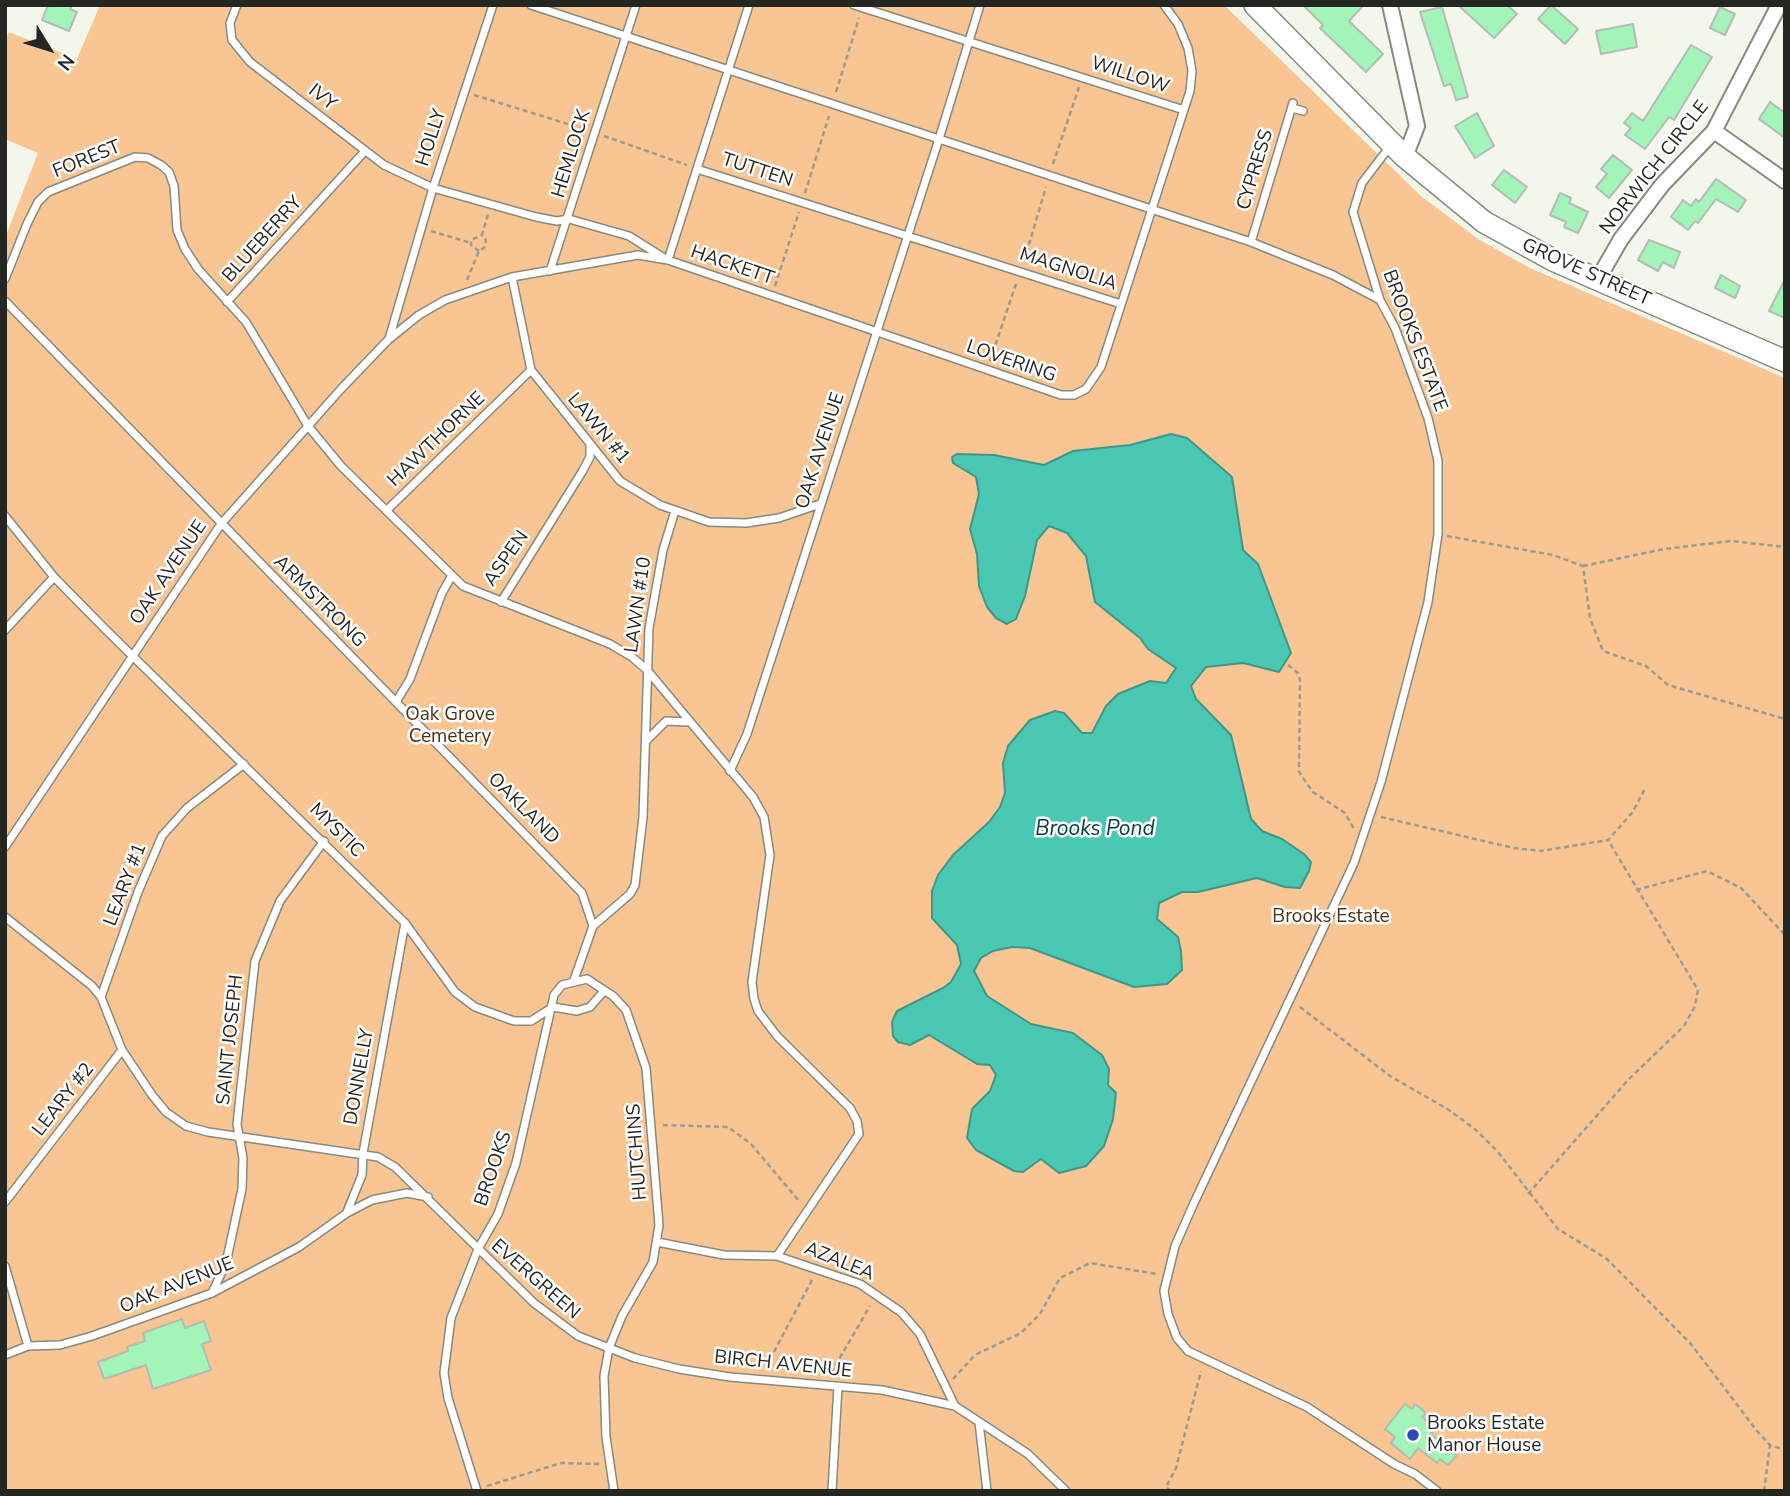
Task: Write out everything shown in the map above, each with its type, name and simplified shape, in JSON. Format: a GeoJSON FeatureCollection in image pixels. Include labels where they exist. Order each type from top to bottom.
{"type":"FeatureCollection","features":[{"type":"Feature","properties":{"kind":"street","name":"GROVE STREET"},"geometry":{"type":"LineString","coordinates":[[1255,5],[1399,151],[1484,222],[1552,260],[1785,360]]}},
{"type":"Feature","properties":{"kind":"street"},"geometry":{"type":"LineString","coordinates":[[1390,5],[1417,126],[1399,151]]}},
{"type":"Feature","properties":{"kind":"street","name":"NORWICH CIRCLE"},"geometry":{"type":"LineString","coordinates":[[1598,279],[1620,239],[1654,196],[1714,131],[1779,5]]}},
{"type":"Feature","properties":{"kind":"street"},"geometry":{"type":"LineString","coordinates":[[1714,131],[1785,181]]}},
{"type":"Feature","properties":{"kind":"lane","name":"IVY"},"geometry":{"type":"LineString","coordinates":[[237,5],[230,23],[232,40],[250,62],[384,165],[433,188]]}},
{"type":"Feature","properties":{"kind":"lane","name":"HOLLY"},"geometry":{"type":"LineString","coordinates":[[492,5],[433,188],[557,221],[569,219]]}},
{"type":"Feature","properties":{"kind":"lane"},"geometry":{"type":"LineString","coordinates":[[531,5],[1151,207],[1323,271],[1380,300]]}},
{"type":"Feature","properties":{"kind":"lane","name":"HEMLOCK"},"geometry":{"type":"LineString","coordinates":[[636,5],[569,219],[629,236],[668,260]]}},
{"type":"Feature","properties":{"kind":"lane","name":"TUTTEN"},"geometry":{"type":"LineString","coordinates":[[749,5],[697,169],[909,236]]}},
{"type":"Feature","properties":{"kind":"lane","name":"OAK AVENUE"},"geometry":{"type":"LineString","coordinates":[[730,771],[747,734],[909,236],[980,5]]}},
{"type":"Feature","properties":{"kind":"lane"},"geometry":{"type":"LineString","coordinates":[[1164,5],[1178,24],[1188,48],[1192,71],[1184,110]]}},
{"type":"Feature","properties":{"kind":"lane","name":"WILLOW"},"geometry":{"type":"LineString","coordinates":[[858,6],[1184,110],[1151,207]]}},
{"type":"Feature","properties":{"kind":"lane","name":"CYPRESS"},"geometry":{"type":"LineString","coordinates":[[1251,242],[1293,105],[1303,111]]}},
{"type":"Feature","properties":{"kind":"lane","name":"BLUEBERRY"},"geometry":{"type":"LineString","coordinates":[[307,426],[252,331],[227,302],[365,151]]}},
{"type":"Feature","properties":{"kind":"lane","name":"BROOKS ESTATE"},"geometry":{"type":"LineString","coordinates":[[1399,151],[1362,183],[1353,212],[1380,300],[1395,328],[1428,418],[1438,461],[1438,534],[1429,602],[1362,842],[1189,1214],[1164,1291],[1168,1314],[1177,1338],[1188,1352],[1271,1388],[1307,1407],[1425,1480],[1437,1491]]}},
{"type":"Feature","properties":{"kind":"lane","name":"FOREST"},"geometry":{"type":"LineString","coordinates":[[5,279],[27,224],[38,202],[48,192],[118,162],[148,158],[161,165],[171,179],[177,230],[185,249],[227,302]]}},
{"type":"Feature","properties":{"kind":"lane","name":"HACKETT"},"geometry":{"type":"LineString","coordinates":[[697,169],[668,260],[877,333]]}},
{"type":"Feature","properties":{"kind":"lane"},"geometry":{"type":"LineString","coordinates":[[388,340],[433,188]]}},
{"type":"Feature","properties":{"kind":"lane","name":"MAGNOLIA"},"geometry":{"type":"LineString","coordinates":[[909,236],[1121,304],[1151,207]]}},
{"type":"Feature","properties":{"kind":"lane"},"geometry":{"type":"LineString","coordinates":[[550,271],[569,219]]}},
{"type":"Feature","properties":{"kind":"lane","name":"OAK AVENUE"},"geometry":{"type":"LineString","coordinates":[[5,847],[221,524],[307,426],[388,340],[419,315],[465,292],[512,277],[621,256],[638,255],[668,260]]}},
{"type":"Feature","properties":{"kind":"lane","name":"LAWN #1"},"geometry":{"type":"LineString","coordinates":[[512,277],[531,370],[620,481],[675,511],[709,522],[746,523],[779,518],[820,504]]}},
{"type":"Feature","properties":{"kind":"lane"},"geometry":{"type":"LineString","coordinates":[[5,301],[221,524]]}},
{"type":"Feature","properties":{"kind":"lane","name":"LOVERING"},"geometry":{"type":"LineString","coordinates":[[877,333],[1061,395],[1074,395],[1095,379],[1121,304]]}},
{"type":"Feature","properties":{"kind":"lane","name":"HAWTHORNE"},"geometry":{"type":"LineString","coordinates":[[307,426],[341,466],[387,510],[531,370]]}},
{"type":"Feature","properties":{"kind":"lane","name":"ASPEN"},"geometry":{"type":"LineString","coordinates":[[387,510],[451,577],[463,586],[501,602],[582,472],[590,457],[590,446]]}},
{"type":"Feature","properties":{"kind":"lane","name":"LAWN #10"},"geometry":{"type":"LineString","coordinates":[[501,602],[610,645],[647,670],[654,590],[675,511]]}},
{"type":"Feature","properties":{"kind":"lane"},"geometry":{"type":"LineString","coordinates":[[5,516],[54,576],[244,764]]}},
{"type":"Feature","properties":{"kind":"lane","name":"ARMSTRONG"},"geometry":{"type":"LineString","coordinates":[[221,524],[396,702]]}},
{"type":"Feature","properties":{"kind":"lane"},"geometry":{"type":"LineString","coordinates":[[5,630],[54,576]]}},
{"type":"Feature","properties":{"kind":"lane"},"geometry":{"type":"LineString","coordinates":[[396,702],[410,679],[442,593],[451,577]]}},
{"type":"Feature","properties":{"kind":"lane"},"geometry":{"type":"LineString","coordinates":[[647,670],[687,722],[753,797],[764,817],[769,835],[770,855],[752,982],[758,1011],[777,1036],[850,1108],[857,1121],[859,1134],[778,1256]]}},
{"type":"Feature","properties":{"kind":"lane"},"geometry":{"type":"LineString","coordinates":[[604,991],[590,1007],[577,1011],[553,1007],[552,1000],[557,989],[574,980],[593,926],[631,894],[635,885],[643,817],[647,670]]}},
{"type":"Feature","properties":{"kind":"lane","name":"OAKLAND"},"geometry":{"type":"LineString","coordinates":[[396,702],[573,884],[588,907],[593,926]]}},
{"type":"Feature","properties":{"kind":"lane"},"geometry":{"type":"LineString","coordinates":[[646,741],[666,721],[687,722]]}},
{"type":"Feature","properties":{"kind":"lane","name":"MYSTIC"},"geometry":{"type":"LineString","coordinates":[[244,764],[405,923],[452,988],[475,1007],[498,1018],[514,1021],[531,1021],[553,1007]]}},
{"type":"Feature","properties":{"kind":"lane","name":"LEARY #1"},"geometry":{"type":"LineString","coordinates":[[102,997],[138,892],[162,836],[187,808],[244,764]]}},
{"type":"Feature","properties":{"kind":"lane","name":"SAINT JOSEPH"},"geometry":{"type":"LineString","coordinates":[[212,1293],[226,1263],[242,1189],[243,1158],[237,1136],[256,961],[279,901],[324,841]]}},
{"type":"Feature","properties":{"kind":"lane"},"geometry":{"type":"LineString","coordinates":[[5,917],[92,986],[102,997]]}},
{"type":"Feature","properties":{"kind":"lane","name":"DONNELLY"},"geometry":{"type":"LineString","coordinates":[[102,997],[122,1050],[166,1112],[186,1126],[237,1136],[363,1153],[405,923]]}},
{"type":"Feature","properties":{"kind":"lane","name":"HUTCHINS"},"geometry":{"type":"LineString","coordinates":[[574,980],[587,979],[626,1010],[646,1068],[652,1126],[659,1225],[657,1242],[653,1262],[622,1317],[609,1348],[604,1376],[609,1464],[614,1491]]}},
{"type":"Feature","properties":{"kind":"lane","name":"BROOKS"},"geometry":{"type":"LineString","coordinates":[[363,1153],[395,1167],[429,1197],[478,1249],[498,1214],[516,1163],[553,1007]]}},
{"type":"Feature","properties":{"kind":"lane","name":"LEARY #2"},"geometry":{"type":"LineString","coordinates":[[5,1202],[122,1050]]}},
{"type":"Feature","properties":{"kind":"lane"},"geometry":{"type":"LineString","coordinates":[[347,1213],[362,1175],[363,1153]]}},
{"type":"Feature","properties":{"kind":"lane","name":"OAK AVENUE"},"geometry":{"type":"LineString","coordinates":[[5,1355],[28,1346],[60,1345],[212,1293],[299,1247],[347,1213],[388,1196],[407,1193],[429,1197]]}},
{"type":"Feature","properties":{"kind":"lane","name":"AZALEA"},"geometry":{"type":"LineString","coordinates":[[657,1242],[724,1255],[778,1256],[860,1283],[901,1312],[920,1334],[955,1406]]}},
{"type":"Feature","properties":{"kind":"lane","name":"EVERGREEN"},"geometry":{"type":"LineString","coordinates":[[477,1490],[448,1398],[444,1373],[451,1318],[478,1249],[558,1324],[578,1336],[609,1348]]}},
{"type":"Feature","properties":{"kind":"lane"},"geometry":{"type":"LineString","coordinates":[[5,1266],[28,1346]]}},
{"type":"Feature","properties":{"kind":"lane","name":"BIRCH AVENUE"},"geometry":{"type":"LineString","coordinates":[[609,1348],[679,1369],[760,1380],[882,1390],[955,1406]]}},
{"type":"Feature","properties":{"kind":"lane"},"geometry":{"type":"LineString","coordinates":[[832,1491],[838,1386]]}},
{"type":"Feature","properties":{"kind":"lane"},"geometry":{"type":"LineString","coordinates":[[955,1406],[1028,1454],[1066,1491]]}},
{"type":"Feature","properties":{"kind":"lane"},"geometry":{"type":"LineString","coordinates":[[978,1422],[987,1491]]}},
{"type":"Feature","properties":{"kind":"path"},"geometry":{"type":"LineString","coordinates":[[772,297],[833,103],[858,6]]}},
{"type":"Feature","properties":{"kind":"path"},"geometry":{"type":"LineString","coordinates":[[987,370],[1083,78]]}},
{"type":"Feature","properties":{"kind":"path"},"geometry":{"type":"LineString","coordinates":[[464,92],[697,169]]}},
{"type":"Feature","properties":{"kind":"path"},"geometry":{"type":"LineString","coordinates":[[482,234],[491,204]]}},
{"type":"Feature","properties":{"kind":"path"},"geometry":{"type":"LineString","coordinates":[[421,229],[471,243],[478,251]]}},
{"type":"Feature","properties":{"kind":"path"},"geometry":{"type":"LineString","coordinates":[[471,243],[476,236],[482,234]]}},
{"type":"Feature","properties":{"kind":"path"},"geometry":{"type":"LineString","coordinates":[[465,292],[478,251],[484,248],[486,240],[482,234]]}},
{"type":"Feature","properties":{"kind":"path"},"geometry":{"type":"LineString","coordinates":[[1438,534],[1514,547],[1583,566],[1664,550],[1731,541],[1785,547]]}},
{"type":"Feature","properties":{"kind":"path"},"geometry":{"type":"LineString","coordinates":[[1583,566],[1590,618],[1603,651],[1646,666],[1668,685],[1785,719]]}},
{"type":"Feature","properties":{"kind":"path"},"geometry":{"type":"LineString","coordinates":[[1288,665],[1298,673],[1300,680],[1299,772],[1313,792],[1345,813],[1362,842]]}},
{"type":"Feature","properties":{"kind":"path"},"geometry":{"type":"LineString","coordinates":[[1371,815],[1514,848],[1541,851],[1608,840],[1632,813],[1646,787]]}},
{"type":"Feature","properties":{"kind":"path"},"geometry":{"type":"LineString","coordinates":[[1528,1194],[1629,1079],[1684,1026],[1695,1006],[1698,989],[1608,840]]}},
{"type":"Feature","properties":{"kind":"path"},"geometry":{"type":"LineString","coordinates":[[1636,890],[1707,871],[1741,888],[1785,935]]}},
{"type":"Feature","properties":{"kind":"path"},"geometry":{"type":"LineString","coordinates":[[1288,998],[1390,1076],[1449,1110],[1476,1130],[1497,1152],[1558,1229],[1607,1259],[1691,1344],[1770,1445],[1785,1450]]}},
{"type":"Feature","properties":{"kind":"path"},"geometry":{"type":"LineString","coordinates":[[652,1126],[701,1124],[728,1127],[751,1144],[808,1212]]}},
{"type":"Feature","properties":{"kind":"path"},"geometry":{"type":"LineString","coordinates":[[946,1386],[975,1355],[1021,1333],[1040,1314],[1060,1278],[1090,1264],[1167,1276]]}},
{"type":"Feature","properties":{"kind":"path"},"geometry":{"type":"LineString","coordinates":[[760,1380],[818,1268]]}},
{"type":"Feature","properties":{"kind":"path"},"geometry":{"type":"LineString","coordinates":[[826,1385],[840,1354],[877,1295]]}},
{"type":"Feature","properties":{"kind":"path"},"geometry":{"type":"LineString","coordinates":[[1171,1491],[1166,1487],[1176,1468],[1204,1361]]}},
{"type":"Feature","properties":{"kind":"path"},"geometry":{"type":"LineString","coordinates":[[1763,1491],[1770,1445]]}},
{"type":"Feature","properties":{"kind":"path"},"geometry":{"type":"LineString","coordinates":[[477,1490],[561,1463],[609,1464]]}},
{"type":"Feature","properties":{"kind":"green space","name":"Oak Grove Cemetery"},"geometry":{"type":"Polygon","coordinates":[[[100,5],[1224,5],[1421,196],[1478,239],[1530,268],[1785,378],[1785,1491],[5,1491],[5,238],[38,153],[5,139],[5,41],[9,32],[77,59],[100,5]]]}},
{"type":"Feature","properties":{"kind":"water","name":"Brooks Pond"},"geometry":{"type":"Polygon","coordinates":[[[1171,434],[1187,438],[1232,477],[1243,550],[1258,564],[1291,653],[1279,672],[1243,663],[1206,667],[1191,686],[1196,699],[1231,735],[1251,819],[1262,831],[1282,839],[1311,862],[1300,888],[1285,887],[1257,878],[1198,892],[1182,892],[1159,903],[1157,919],[1178,937],[1181,951],[1182,970],[1167,984],[1134,987],[1030,948],[1012,947],[993,951],[981,958],[974,971],[987,996],[1031,1024],[1073,1033],[1102,1055],[1109,1069],[1108,1085],[1116,1093],[1113,1119],[1104,1146],[1086,1166],[1059,1173],[1041,1159],[1023,1172],[1014,1171],[976,1150],[967,1138],[972,1109],[990,1091],[996,1075],[990,1065],[977,1064],[929,1035],[910,1045],[898,1042],[893,1036],[892,1022],[897,1011],[943,988],[951,982],[961,964],[957,945],[932,918],[932,891],[938,875],[953,855],[989,822],[1000,807],[1005,793],[1003,763],[1008,746],[1030,720],[1055,711],[1064,713],[1082,733],[1092,733],[1106,706],[1118,694],[1150,681],[1166,683],[1176,668],[1148,649],[1140,638],[1095,602],[1086,556],[1067,533],[1049,526],[1037,540],[1025,596],[1016,619],[1007,624],[996,618],[987,607],[979,586],[977,554],[970,529],[979,494],[976,477],[953,463],[952,457],[957,454],[994,455],[1044,465],[1073,451],[1130,445],[1171,434]]]}},
{"type":"Feature","properties":{"kind":"building"},"geometry":{"type":"Polygon","coordinates":[[[48,5],[72,5],[70,9],[77,12],[69,31],[42,20],[48,5]]]}},
{"type":"Feature","properties":{"kind":"building"},"geometry":{"type":"Polygon","coordinates":[[[1303,5],[1364,5],[1349,21],[1383,54],[1366,72],[1320,28],[1323,25],[1303,5]]]}},
{"type":"Feature","properties":{"kind":"building"},"geometry":{"type":"Polygon","coordinates":[[[1458,5],[1507,5],[1517,14],[1494,38],[1458,5]]]}},
{"type":"Feature","properties":{"kind":"building"},"geometry":{"type":"Polygon","coordinates":[[[1551,5],[1578,29],[1565,44],[1538,19],[1551,5]]]}},
{"type":"Feature","properties":{"kind":"building"},"geometry":{"type":"Polygon","coordinates":[[[1442,7],[1468,97],[1456,100],[1451,84],[1444,86],[1420,12],[1442,7]]]}},
{"type":"Feature","properties":{"kind":"building"},"geometry":{"type":"Polygon","coordinates":[[[1720,7],[1735,14],[1725,35],[1710,28],[1720,7]]]}},
{"type":"Feature","properties":{"kind":"building"},"geometry":{"type":"Polygon","coordinates":[[[1633,24],[1637,47],[1601,54],[1596,31],[1633,24]]]}},
{"type":"Feature","properties":{"kind":"building"},"geometry":{"type":"Polygon","coordinates":[[[1691,45],[1712,57],[1674,120],[1669,117],[1645,149],[1625,135],[1631,128],[1624,123],[1632,113],[1643,121],[1691,45]]]}},
{"type":"Feature","properties":{"kind":"building"},"geometry":{"type":"Polygon","coordinates":[[[1770,102],[1785,113],[1785,138],[1759,119],[1770,102]]]}},
{"type":"Feature","properties":{"kind":"building"},"geometry":{"type":"Polygon","coordinates":[[[1477,113],[1494,146],[1475,158],[1455,126],[1477,113]]]}},
{"type":"Feature","properties":{"kind":"building"},"geometry":{"type":"Polygon","coordinates":[[[1613,155],[1632,170],[1609,198],[1596,187],[1607,174],[1601,169],[1613,155]]]}},
{"type":"Feature","properties":{"kind":"building"},"geometry":{"type":"Polygon","coordinates":[[[1504,170],[1527,187],[1515,203],[1492,185],[1504,170]]]}},
{"type":"Feature","properties":{"kind":"building"},"geometry":{"type":"Polygon","coordinates":[[[1716,179],[1746,200],[1738,212],[1716,199],[1698,223],[1695,221],[1688,230],[1671,217],[1683,200],[1691,206],[1696,199],[1699,202],[1716,179]]]}},
{"type":"Feature","properties":{"kind":"building"},"geometry":{"type":"Polygon","coordinates":[[[1560,193],[1571,198],[1569,203],[1588,212],[1578,233],[1564,227],[1566,222],[1550,215],[1560,193]]]}},
{"type":"Feature","properties":{"kind":"building"},"geometry":{"type":"Polygon","coordinates":[[[1649,240],[1680,252],[1674,268],[1663,262],[1658,271],[1638,260],[1649,240]]]}},
{"type":"Feature","properties":{"kind":"building"},"geometry":{"type":"Polygon","coordinates":[[[1721,275],[1740,286],[1735,298],[1715,288],[1721,275]]]}},
{"type":"Feature","properties":{"kind":"building"},"geometry":{"type":"Polygon","coordinates":[[[1785,279],[1785,318],[1769,311],[1785,279]]]}},
{"type":"Feature","properties":{"kind":"building"},"geometry":{"type":"Polygon","coordinates":[[[182,1319],[185,1328],[204,1321],[211,1341],[202,1344],[211,1370],[153,1389],[146,1365],[104,1379],[98,1362],[128,1351],[127,1347],[145,1341],[143,1333],[182,1319]]]}},
{"type":"Feature","properties":{"kind":"building","name":"Brooks Estate Manor House"},"geometry":{"type":"Polygon","coordinates":[[[1405,1404],[1412,1409],[1415,1404],[1426,1413],[1422,1417],[1436,1428],[1431,1434],[1457,1455],[1448,1465],[1440,1459],[1437,1463],[1418,1448],[1410,1459],[1391,1443],[1395,1437],[1385,1429],[1405,1404]]]}},
{"type":"Feature","properties":{"kind":"place","name":"Brooks Estate Manor House"},"geometry":{"type":"Point","coordinates":[1413,1435]}},
{"type":"Feature","properties":{"kind":"park label","name":"Brooks Estate"},"geometry":{"type":"Point","coordinates":[1331,917]}}]}
